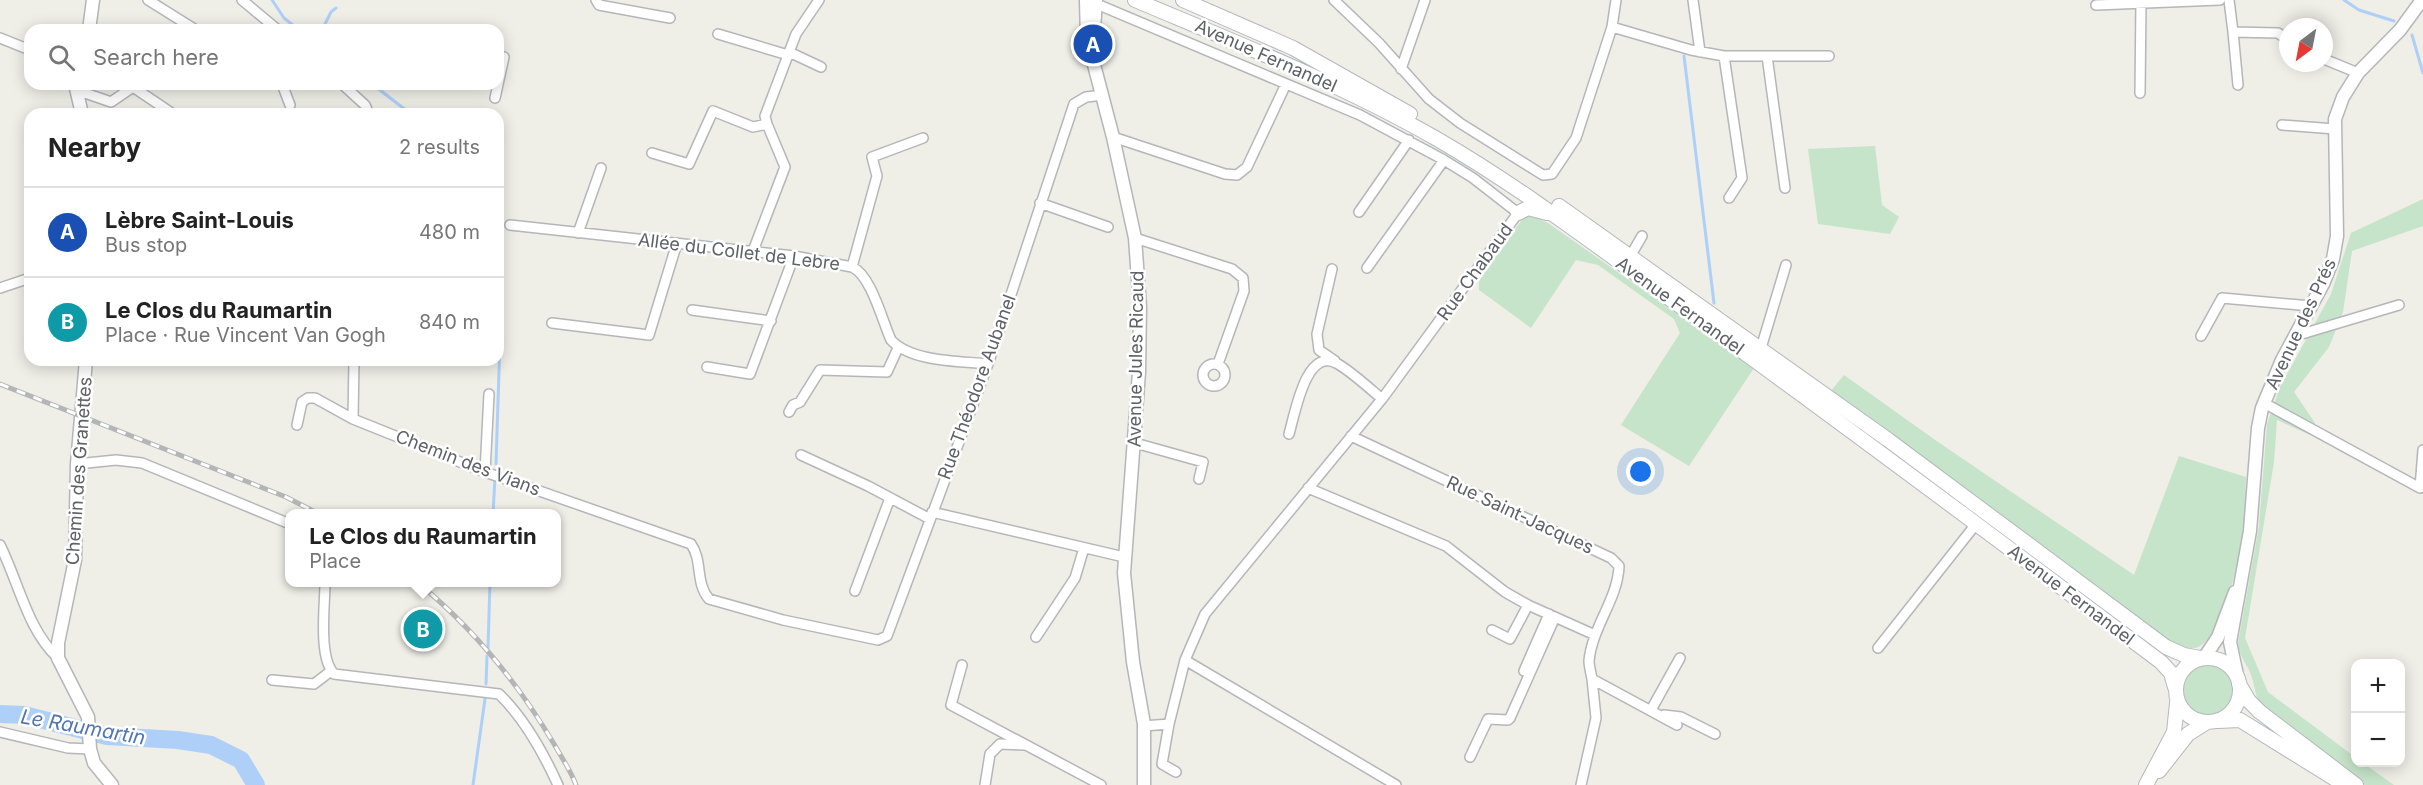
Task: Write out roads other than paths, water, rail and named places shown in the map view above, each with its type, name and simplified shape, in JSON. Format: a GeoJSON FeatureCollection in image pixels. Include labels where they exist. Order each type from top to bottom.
{"type":"FeatureCollection","features":[{"type":"Feature","properties":{"kind":"main road","name":"Avenue Fernandel"},"geometry":{"type":"LineString","coordinates":[[1135,0],[1302,71],[1391,114],[1489,170],[1561,218],[2161,662],[2171,673],[2175,687]]}},
{"type":"Feature","properties":{"kind":"main road","name":"Avenue Fernandel"},"geometry":{"type":"LineString","coordinates":[[1155,0],[1312,66],[1428,124],[1515,177],[1631,255],[1761,348],[2166,647],[2184,655],[2202,658]]}},
{"type":"Feature","properties":{"kind":"main road"},"geometry":{"type":"LineString","coordinates":[[1183,0],[1293,48],[1428,124]]}},
{"type":"Feature","properties":{"kind":"main road"},"geometry":{"type":"LineString","coordinates":[[1518,213],[1533,209],[1561,218]]}},
{"type":"Feature","properties":{"kind":"main road"},"geometry":{"type":"LineString","coordinates":[[2149,781],[2174,732],[2178,703],[2175,687],[2183,669],[2202,658],[2215,658],[2234,670],[2249,701],[2260,712],[2356,785]]}},
{"type":"Feature","properties":{"kind":"main road"},"geometry":{"type":"LineString","coordinates":[[2149,781],[2167,763],[2188,734],[2227,716],[2238,702],[2239,682]]}},
{"type":"Feature","properties":{"kind":"main road"},"geometry":{"type":"LineString","coordinates":[[2178,703],[2189,717],[2213,722],[2240,720],[2345,785]]}},
{"type":"Feature","properties":{"kind":"street"},"geometry":{"type":"LineString","coordinates":[[90,24],[93,0]]}},
{"type":"Feature","properties":{"kind":"street"},"geometry":{"type":"LineString","coordinates":[[148,0],[186,24]]}},
{"type":"Feature","properties":{"kind":"street"},"geometry":{"type":"LineString","coordinates":[[242,0],[271,24]]}},
{"type":"Feature","properties":{"kind":"street"},"geometry":{"type":"LineString","coordinates":[[596,0],[599,5],[670,18]]}},
{"type":"Feature","properties":{"kind":"street"},"geometry":{"type":"LineString","coordinates":[[753,251],[785,167],[765,116],[796,34],[819,0]]}},
{"type":"Feature","properties":{"kind":"street"},"geometry":{"type":"LineString","coordinates":[[1334,0],[1379,43],[1429,99],[1460,123],[1543,175],[1552,174],[1576,138],[1612,27],[1616,3],[1605,0]]}},
{"type":"Feature","properties":{"kind":"street"},"geometry":{"type":"LineString","coordinates":[[1401,69],[1425,0]]}},
{"type":"Feature","properties":{"kind":"street"},"geometry":{"type":"LineString","coordinates":[[1693,0],[1700,52]]}},
{"type":"Feature","properties":{"kind":"street"},"geometry":{"type":"LineString","coordinates":[[2096,5],[2220,0]]}},
{"type":"Feature","properties":{"kind":"street"},"geometry":{"type":"LineString","coordinates":[[2229,0],[2238,85]]}},
{"type":"Feature","properties":{"kind":"street","name":"Avenue des Prés"},"geometry":{"type":"LineString","coordinates":[[2239,682],[2230,642],[2245,569],[2250,531],[2258,428],[2264,403],[2282,360],[2333,259],[2337,236],[2335,119],[2343,97],[2358,73],[2400,30],[2422,0]]}},
{"type":"Feature","properties":{"kind":"street","name":"Avenue Jules Ricaud"},"geometry":{"type":"LineString","coordinates":[[1092,1],[1087,38],[1103,95],[1135,238],[1140,307],[1135,443],[1124,573],[1133,662],[1144,726],[1144,785]]}},
{"type":"Feature","properties":{"kind":"street","name":"Rue Chabaud"},"geometry":{"type":"LineString","coordinates":[[1092,1],[1323,98],[1409,140],[1473,178],[1518,213],[1382,399],[1205,614],[1185,660],[1169,724],[1162,764],[1176,772]]}},
{"type":"Feature","properties":{"kind":"street"},"geometry":{"type":"LineString","coordinates":[[2140,93],[2141,2]]}},
{"type":"Feature","properties":{"kind":"street"},"geometry":{"type":"LineString","coordinates":[[1612,27],[1700,52],[1724,56],[1829,56]]}},
{"type":"Feature","properties":{"kind":"street"},"geometry":{"type":"LineString","coordinates":[[2233,32],[2279,34]]}},
{"type":"Feature","properties":{"kind":"street"},"geometry":{"type":"LineString","coordinates":[[718,34],[788,53],[821,67]]}},
{"type":"Feature","properties":{"kind":"street"},"geometry":{"type":"LineString","coordinates":[[0,38],[24,48]]}},
{"type":"Feature","properties":{"kind":"street"},"geometry":{"type":"LineString","coordinates":[[1724,56],[1742,178],[1729,198]]}},
{"type":"Feature","properties":{"kind":"street"},"geometry":{"type":"LineString","coordinates":[[1767,56],[1785,188]]}},
{"type":"Feature","properties":{"kind":"street"},"geometry":{"type":"LineString","coordinates":[[2333,63],[2358,73]]}},
{"type":"Feature","properties":{"kind":"street"},"geometry":{"type":"LineString","coordinates":[[1113,137],[1225,174],[1238,175],[1247,167],[1286,84]]}},
{"type":"Feature","properties":{"kind":"street"},"geometry":{"type":"LineString","coordinates":[[76,90],[80,108]]}},
{"type":"Feature","properties":{"kind":"street"},"geometry":{"type":"LineString","coordinates":[[76,90],[111,102],[129,90]]}},
{"type":"Feature","properties":{"kind":"street"},"geometry":{"type":"LineString","coordinates":[[137,90],[164,108]]}},
{"type":"Feature","properties":{"kind":"street"},"geometry":{"type":"LineString","coordinates":[[284,90],[290,105]]}},
{"type":"Feature","properties":{"kind":"street"},"geometry":{"type":"LineString","coordinates":[[349,90],[366,108]]}},
{"type":"Feature","properties":{"kind":"street"},"geometry":{"type":"LineString","coordinates":[[495,98],[497,90]]}},
{"type":"Feature","properties":{"kind":"street","name":"Rue Théodore Aubanel"},"geometry":{"type":"LineString","coordinates":[[931,515],[988,364],[1074,104],[1086,98],[1103,95]]}},
{"type":"Feature","properties":{"kind":"street"},"geometry":{"type":"LineString","coordinates":[[652,153],[689,164],[713,111],[753,127],[767,124]]}},
{"type":"Feature","properties":{"kind":"street"},"geometry":{"type":"LineString","coordinates":[[2282,125],[2335,129]]}},
{"type":"Feature","properties":{"kind":"street"},"geometry":{"type":"LineString","coordinates":[[852,267],[877,176],[872,157],[923,138]]}},
{"type":"Feature","properties":{"kind":"street"},"geometry":{"type":"LineString","coordinates":[[1359,212],[1409,140]]}},
{"type":"Feature","properties":{"kind":"street"},"geometry":{"type":"LineString","coordinates":[[1367,268],[1444,160]]}},
{"type":"Feature","properties":{"kind":"street"},"geometry":{"type":"LineString","coordinates":[[578,232],[601,168]]}},
{"type":"Feature","properties":{"kind":"street"},"geometry":{"type":"LineString","coordinates":[[1040,203],[1108,227]]}},
{"type":"Feature","properties":{"kind":"street","name":"Allée du Collet de Lebre"},"geometry":{"type":"LineString","coordinates":[[510,225],[794,256],[852,267],[860,270],[866,280],[891,340],[898,348]]}},
{"type":"Feature","properties":{"kind":"street"},"geometry":{"type":"LineString","coordinates":[[1631,255],[1642,236]]}},
{"type":"Feature","properties":{"kind":"street"},"geometry":{"type":"LineString","coordinates":[[1135,238],[1232,269],[1243,278],[1244,291],[1218,364]]}},
{"type":"Feature","properties":{"kind":"street"},"geometry":{"type":"LineString","coordinates":[[552,323],[648,335],[677,243]]}},
{"type":"Feature","properties":{"kind":"street"},"geometry":{"type":"LineString","coordinates":[[706,367],[750,374],[794,256]]}},
{"type":"Feature","properties":{"kind":"street"},"geometry":{"type":"LineString","coordinates":[[1761,348],[1786,265]]}},
{"type":"Feature","properties":{"kind":"street"},"geometry":{"type":"LineString","coordinates":[[1332,268],[1317,334],[1319,350],[1382,399]]}},
{"type":"Feature","properties":{"kind":"street"},"geometry":{"type":"LineString","coordinates":[[0,288],[24,280]]}},
{"type":"Feature","properties":{"kind":"street"},"geometry":{"type":"LineString","coordinates":[[2200,336],[2222,298],[2311,306]]}},
{"type":"Feature","properties":{"kind":"street"},"geometry":{"type":"LineString","coordinates":[[2295,336],[2399,305]]}},
{"type":"Feature","properties":{"kind":"street"},"geometry":{"type":"LineString","coordinates":[[692,310],[771,321]]}},
{"type":"Feature","properties":{"kind":"street"},"geometry":{"type":"LineString","coordinates":[[789,412],[793,405],[800,402],[820,370],[887,372],[898,348],[918,356],[988,364]]}},
{"type":"Feature","properties":{"kind":"street"},"geometry":{"type":"LineString","coordinates":[[1288,434],[1305,379],[1312,367],[1322,360],[1336,362]]}},
{"type":"Feature","properties":{"kind":"street","name":"Chemin des Granettes"},"geometry":{"type":"LineString","coordinates":[[58,658],[58,643],[75,560],[77,464],[85,366]]}},
{"type":"Feature","properties":{"kind":"street"},"geometry":{"type":"LineString","coordinates":[[352,419],[354,366]]}},
{"type":"Feature","properties":{"kind":"street"},"geometry":{"type":"LineString","coordinates":[[485,472],[489,393]]}},
{"type":"Feature","properties":{"kind":"street","name":"Chemin des Vians"},"geometry":{"type":"LineString","coordinates":[[297,425],[302,402],[308,398],[315,398],[352,419],[485,472],[691,544],[698,554],[702,591],[709,599],[783,620],[878,640],[887,636],[931,515]]}},
{"type":"Feature","properties":{"kind":"street"},"geometry":{"type":"LineString","coordinates":[[2264,403],[2422,488],[2423,450]]}},
{"type":"Feature","properties":{"kind":"street","name":"Rue Saint-Jacques"},"geometry":{"type":"LineString","coordinates":[[1351,436],[1611,558],[1619,566],[1618,579],[1595,635],[1589,662],[1596,718],[1581,785]]}},
{"type":"Feature","properties":{"kind":"street"},"geometry":{"type":"LineString","coordinates":[[1135,443],[1203,462],[1199,479]]}},
{"type":"Feature","properties":{"kind":"street"},"geometry":{"type":"LineString","coordinates":[[801,455],[931,515],[1124,557]]}},
{"type":"Feature","properties":{"kind":"street"},"geometry":{"type":"LineString","coordinates":[[77,464],[123,460],[142,463],[285,522]]}},
{"type":"Feature","properties":{"kind":"street"},"geometry":{"type":"LineString","coordinates":[[1308,488],[1446,546],[1505,592],[1528,605],[1595,635]]}},
{"type":"Feature","properties":{"kind":"street"},"geometry":{"type":"LineString","coordinates":[[855,591],[890,498]]}},
{"type":"Feature","properties":{"kind":"street"},"geometry":{"type":"LineString","coordinates":[[1878,648],[1976,524]]}},
{"type":"Feature","properties":{"kind":"street"},"geometry":{"type":"LineString","coordinates":[[0,545],[3,559],[34,626],[49,650],[58,658],[88,717],[90,749],[94,763],[112,785]]}},
{"type":"Feature","properties":{"kind":"street"},"geometry":{"type":"LineString","coordinates":[[1036,637],[1075,578],[1084,548]]}},
{"type":"Feature","properties":{"kind":"street","name":"Avenue des Prés"},"geometry":{"type":"LineString","coordinates":[[2202,658],[2218,637],[2245,569]]}},
{"type":"Feature","properties":{"kind":"street"},"geometry":{"type":"LineString","coordinates":[[325,587],[325,649],[331,671],[342,676],[499,694],[513,707],[535,741],[558,785]]}},
{"type":"Feature","properties":{"kind":"street"},"geometry":{"type":"LineString","coordinates":[[1492,630],[1510,639],[1528,605]]}},
{"type":"Feature","properties":{"kind":"street"},"geometry":{"type":"LineString","coordinates":[[1524,671],[1552,616]]}},
{"type":"Feature","properties":{"kind":"street"},"geometry":{"type":"LineString","coordinates":[[1470,757],[1488,719],[1508,720],[1510,718],[1552,616]]}},
{"type":"Feature","properties":{"kind":"street"},"geometry":{"type":"LineString","coordinates":[[1656,713],[1680,658]]}},
{"type":"Feature","properties":{"kind":"street"},"geometry":{"type":"LineString","coordinates":[[1185,660],[1383,781],[1396,785]]}},
{"type":"Feature","properties":{"kind":"street"},"geometry":{"type":"LineString","coordinates":[[962,665],[951,705],[1101,785]]}},
{"type":"Feature","properties":{"kind":"street"},"geometry":{"type":"LineString","coordinates":[[272,680],[314,684],[331,671]]}},
{"type":"Feature","properties":{"kind":"street"},"geometry":{"type":"LineString","coordinates":[[1592,679],[1677,725]]}},
{"type":"Feature","properties":{"kind":"street"},"geometry":{"type":"LineString","coordinates":[[1656,713],[1681,717],[1715,734]]}},
{"type":"Feature","properties":{"kind":"street"},"geometry":{"type":"LineString","coordinates":[[1144,726],[1169,724]]}},
{"type":"Feature","properties":{"kind":"street"},"geometry":{"type":"LineString","coordinates":[[0,732],[68,748],[90,749]]}},
{"type":"Feature","properties":{"kind":"street"},"geometry":{"type":"LineString","coordinates":[[985,785],[990,754],[1000,744],[1026,745]]}},
{"type":"Feature","properties":{"kind":"waterway"},"geometry":{"type":"LineString","coordinates":[[272,0],[284,18],[292,24]]}},
{"type":"Feature","properties":{"kind":"waterway"},"geometry":{"type":"LineString","coordinates":[[2344,0],[2359,10],[2394,21]]}},
{"type":"Feature","properties":{"kind":"waterway"},"geometry":{"type":"LineString","coordinates":[[325,24],[331,12],[336,8]]}},
{"type":"Feature","properties":{"kind":"waterway"},"geometry":{"type":"LineString","coordinates":[[2412,35],[2423,73]]}},
{"type":"Feature","properties":{"kind":"waterway"},"geometry":{"type":"LineString","coordinates":[[1684,56],[1714,303]]}},
{"type":"Feature","properties":{"kind":"waterway"},"geometry":{"type":"LineString","coordinates":[[380,90],[403,108]]}},
{"type":"Feature","properties":{"kind":"waterway"},"geometry":{"type":"LineString","coordinates":[[496,464],[499,366]]}},
{"type":"Feature","properties":{"kind":"waterway"},"geometry":{"type":"LineString","coordinates":[[493,509],[495,478]]}},
{"type":"Feature","properties":{"kind":"waterway"},"geometry":{"type":"LineString","coordinates":[[488,648],[490,587]]}},
{"type":"Feature","properties":{"kind":"waterway"},"geometry":{"type":"LineString","coordinates":[[486,684],[487,656]]}},
{"type":"Feature","properties":{"kind":"waterway"},"geometry":{"type":"LineString","coordinates":[[473,785],[485,699]]}},
{"type":"Feature","properties":{"kind":"waterway","name":"Le Raumartin"},"geometry":{"type":"LineString","coordinates":[[0,714],[24,715],[107,736],[178,740],[211,745],[241,760],[256,785]]}},
{"type":"Feature","properties":{"kind":"railway"},"geometry":{"type":"LineString","coordinates":[[0,384],[286,497],[309,509]]}},
{"type":"Feature","properties":{"kind":"railway"},"geometry":{"type":"LineString","coordinates":[[423,587],[457,618],[510,678],[540,721],[576,785]]}},
{"type":"Feature","properties":{"kind":"place","name":"Lèbre Saint-Louis"},"geometry":{"type":"Point","coordinates":[1093,44]}},
{"type":"Feature","properties":{"kind":"place","name":"Le Clos du Raumartin"},"geometry":{"type":"Point","coordinates":[423,629]}}]}
